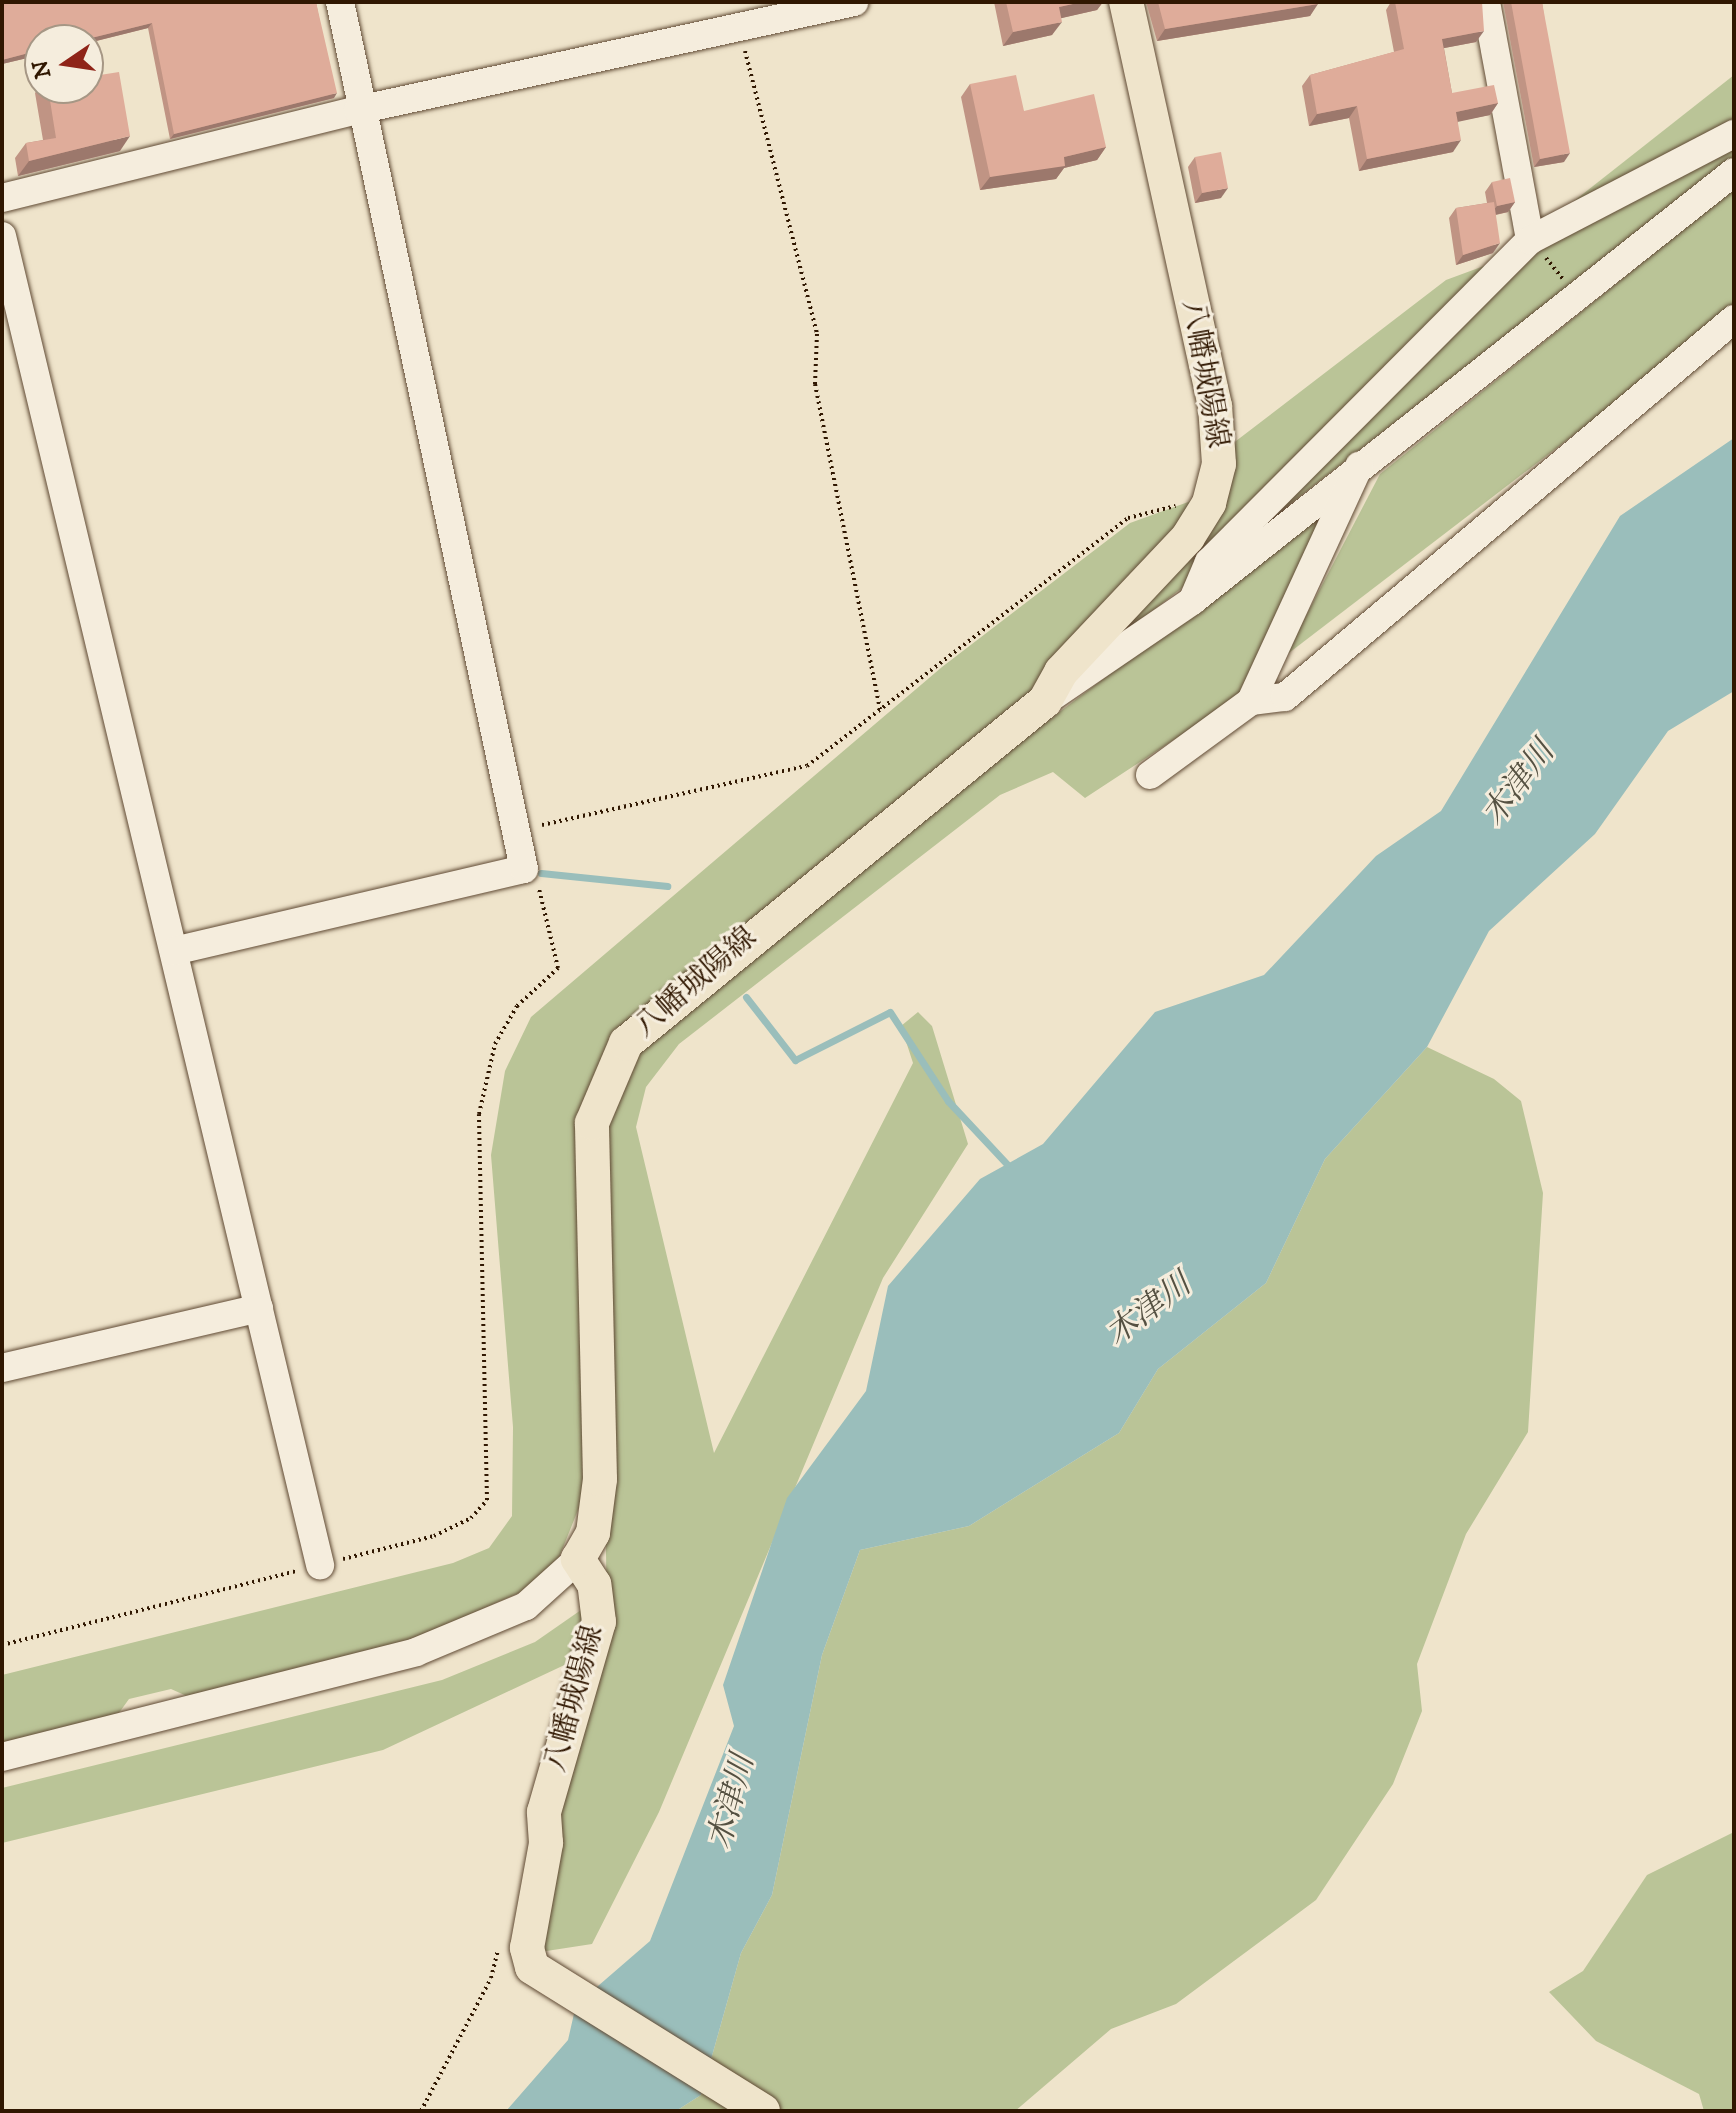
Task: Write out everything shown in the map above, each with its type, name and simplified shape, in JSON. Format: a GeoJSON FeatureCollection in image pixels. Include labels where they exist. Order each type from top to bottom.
{"type":"FeatureCollection","features":[{"type":"Feature","properties":{"kind":"main road","name":"八幡城陽線"},"geometry":{"type":"LineString","coordinates":[[763,2111],[532,1967],[527,1948],[546,1843],[544,1812],[599,1622],[594,1584],[578,1559],[593,1533],[600,1479],[591,1160],[600,1089],[626,1043],[710,968],[1045,701],[1061,672],[1188,537],[1213,488],[1215,406],[1126,2]]}},
{"type":"Feature","properties":{"kind":"street"},"geometry":{"type":"LineString","coordinates":[[174,951],[524,869],[358,110],[340,2]]}},
{"type":"Feature","properties":{"kind":"street"},"geometry":{"type":"LineString","coordinates":[[2,198],[358,110],[854,2]]}},
{"type":"Feature","properties":{"kind":"street"},"geometry":{"type":"LineString","coordinates":[[1486,2],[1530,240]]}},
{"type":"Feature","properties":{"kind":"street"},"geometry":{"type":"LineString","coordinates":[[1192,601],[1209,562],[1530,240],[1734,134]]}},
{"type":"Feature","properties":{"kind":"street"},"geometry":{"type":"LineString","coordinates":[[1045,701],[1192,601],[1734,172]]}},
{"type":"Feature","properties":{"kind":"street"},"geometry":{"type":"LineString","coordinates":[[2,236],[320,1565]]}},
{"type":"Feature","properties":{"kind":"street"},"geometry":{"type":"LineString","coordinates":[[1251,701],[1285,697],[1734,319]]}},
{"type":"Feature","properties":{"kind":"street"},"geometry":{"type":"LineString","coordinates":[[1150,775],[1251,701],[1359,466]]}},
{"type":"Feature","properties":{"kind":"street"},"geometry":{"type":"LineString","coordinates":[[2,1368],[259,1308]]}},
{"type":"Feature","properties":{"kind":"street"},"geometry":{"type":"LineString","coordinates":[[2,1757],[416,1652],[526,1606],[578,1559]]}},
{"type":"Feature","properties":{"kind":"path"},"geometry":{"type":"LineString","coordinates":[[739,25],[817,334],[815,384],[880,710]]}},
{"type":"Feature","properties":{"kind":"path"},"geometry":{"type":"LineString","coordinates":[[1530,240],[1577,297]]}},
{"type":"Feature","properties":{"kind":"path"},"geometry":{"type":"LineString","coordinates":[[542,825],[807,766],[1128,518],[1213,488]]}},
{"type":"Feature","properties":{"kind":"path"},"geometry":{"type":"LineString","coordinates":[[2,1645],[434,1536],[471,1518],[487,1500],[492,1468],[476,1180],[483,1076],[517,1006],[558,968],[537,881],[524,869]]}},
{"type":"Feature","properties":{"kind":"path"},"geometry":{"type":"LineString","coordinates":[[421,2111],[491,1978],[503,1932]]}},
{"type":"Feature","properties":{"kind":"green space"},"geometry":{"type":"Polygon","coordinates":[[[1734,75],[1734,127],[1541,227],[1734,75]]]}},
{"type":"Feature","properties":{"kind":"green space"},"geometry":{"type":"Polygon","coordinates":[[[1734,146],[1734,159],[1084,664],[1226,487],[1236,441],[1446,280],[1538,246],[1734,146]]]}},
{"type":"Feature","properties":{"kind":"green space"},"geometry":{"type":"Polygon","coordinates":[[[1734,189],[1734,312],[1285,656],[1380,474],[1734,189]]]}},
{"type":"Feature","properties":{"kind":"green space"},"geometry":{"type":"Polygon","coordinates":[[[1202,497],[997,732],[708,958],[588,1101],[588,1485],[558,1560],[530,1588],[410,1641],[189,1697],[171,1689],[129,1699],[116,1717],[2,1744],[2,1675],[453,1563],[489,1548],[512,1516],[513,1427],[491,1155],[505,1071],[531,1017],[942,667],[1130,523],[1202,497]]]}},
{"type":"Feature","properties":{"kind":"green space"},"geometry":{"type":"Polygon","coordinates":[[[1342,499],[1239,697],[1085,798],[1053,772],[1000,795],[679,1044],[646,1087],[636,1127],[714,1453],[913,1063],[901,1026],[918,1012],[932,1026],[968,1144],[883,1278],[659,1812],[592,1944],[540,1952],[550,1810],[607,1612],[599,1142],[629,1060],[1017,744],[1342,499]]]}},
{"type":"Feature","properties":{"kind":"green space"},"geometry":{"type":"Polygon","coordinates":[[[1427,1047],[1494,1079],[1521,1101],[1543,1193],[1528,1432],[1466,1534],[1417,1664],[1422,1711],[1393,1784],[1316,1900],[1176,2004],[1111,2029],[1015,2111],[676,2111],[701,2095],[741,1953],[772,1895],[822,1655],[860,1550],[969,1526],[1119,1433],[1158,1369],[1266,1283],[1325,1159],[1427,1047]]]}},
{"type":"Feature","properties":{"kind":"green space"},"geometry":{"type":"Polygon","coordinates":[[[581,1610],[587,1620],[573,1661],[383,1750],[2,1843],[2,1788],[442,1680],[535,1642],[581,1610]]]}},
{"type":"Feature","properties":{"kind":"green space"},"geometry":{"type":"Polygon","coordinates":[[[1734,1832],[1734,2111],[1704,2111],[1699,2094],[1596,2041],[1549,1992],[1583,1971],[1647,1875],[1734,1832]]]}},
{"type":"Feature","properties":{"kind":"water","name":"木津川"},"geometry":{"type":"Polygon","coordinates":[[[1734,438],[1734,691],[1668,731],[1595,834],[1489,931],[1427,1047],[1325,1159],[1266,1283],[1158,1369],[1119,1433],[969,1526],[860,1550],[822,1655],[772,1895],[741,1953],[701,2095],[676,2111],[506,2111],[568,2040],[576,2005],[650,1941],[734,1726],[723,1685],[787,1498],[866,1391],[888,1286],[980,1179],[1043,1144],[1155,1012],[1264,975],[1376,856],[1441,811],[1620,516],[1734,438]]]}},
{"type":"Feature","properties":{"kind":"building"},"geometry":{"type":"Polygon","coordinates":[[[2,2],[316,2],[337,93],[174,134],[152,23],[104,35],[104,24],[24,24],[24,54],[2,60],[2,2]]]}},
{"type":"Feature","properties":{"kind":"building"},"geometry":{"type":"Polygon","coordinates":[[[1006,2],[1082,2],[1059,7],[1062,22],[1013,32],[1006,2]]]}},
{"type":"Feature","properties":{"kind":"building"},"geometry":{"type":"Polygon","coordinates":[[[1158,2],[1318,2],[1318,4],[1165,29],[1158,2]]]}},
{"type":"Feature","properties":{"kind":"building"},"geometry":{"type":"Polygon","coordinates":[[[1395,2],[1482,2],[1484,31],[1442,39],[1452,93],[1494,85],[1498,103],[1456,112],[1461,140],[1367,159],[1357,106],[1317,114],[1310,75],[1404,49],[1395,2]]]}},
{"type":"Feature","properties":{"kind":"building"},"geometry":{"type":"Polygon","coordinates":[[[1511,2],[1542,2],[1570,153],[1540,159],[1511,2]]]}},
{"type":"Feature","properties":{"kind":"building"},"geometry":{"type":"Polygon","coordinates":[[[119,72],[130,136],[29,161],[26,143],[56,138],[51,104],[104,104],[104,74],[119,72]]]}},
{"type":"Feature","properties":{"kind":"building"},"geometry":{"type":"Polygon","coordinates":[[[1016,75],[1024,111],[1094,94],[1106,147],[1064,157],[1065,166],[990,177],[970,84],[1016,75]]]}},
{"type":"Feature","properties":{"kind":"building"},"geometry":{"type":"Polygon","coordinates":[[[1221,152],[1228,188],[1202,193],[1195,157],[1221,152]]]}},
{"type":"Feature","properties":{"kind":"building"},"geometry":{"type":"Polygon","coordinates":[[[1510,178],[1515,202],[1497,206],[1492,182],[1510,178]]]}},
{"type":"Feature","properties":{"kind":"building"},"geometry":{"type":"Polygon","coordinates":[[[1494,202],[1500,243],[1463,255],[1456,208],[1494,202]]]}},
{"type":"Feature","properties":{"kind":"waterway"},"geometry":{"type":"LineString","coordinates":[[541,873],[667,886]]}},
{"type":"Feature","properties":{"kind":"waterway"},"geometry":{"type":"LineString","coordinates":[[746,997],[795,1060],[890,1012],[948,1101],[1007,1164]]}}]}
